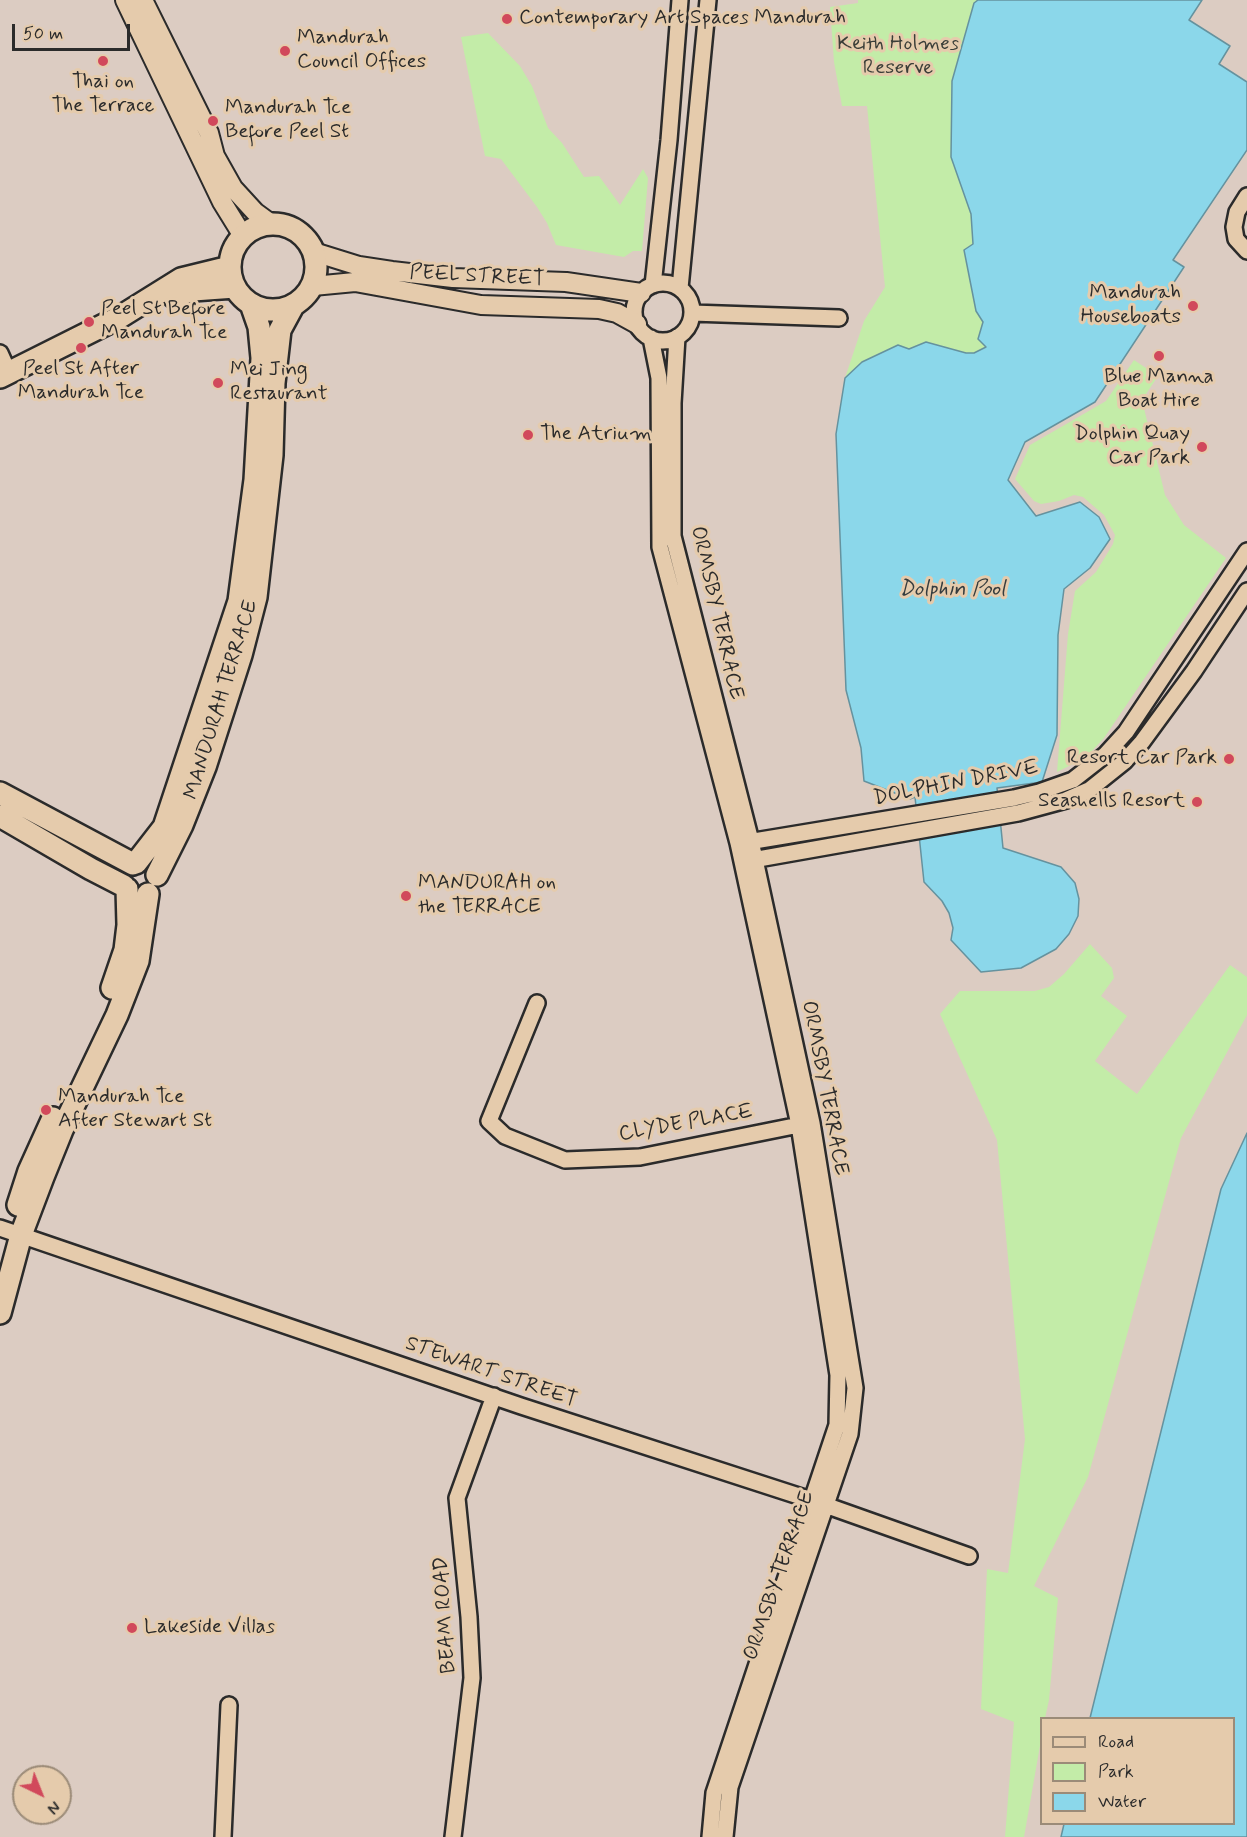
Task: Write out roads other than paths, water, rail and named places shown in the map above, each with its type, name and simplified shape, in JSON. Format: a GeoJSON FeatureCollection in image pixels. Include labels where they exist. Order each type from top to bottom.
{"type":"FeatureCollection","features":[{"type":"Feature","properties":{"kind":"main road"},"geometry":{"type":"LineString","coordinates":[[270,223],[281,224],[302,234],[314,252],[316,275],[313,286],[304,297],[293,306],[279,310],[265,310],[242,297],[232,277],[236,245],[243,236],[251,230],[270,223]]}},
{"type":"Feature","properties":{"kind":"main road"},"geometry":{"type":"LineString","coordinates":[[5,375],[120,317],[232,277]]}},
{"type":"Feature","properties":{"kind":"main road","name":"MANDURAH TERRACE"},"geometry":{"type":"LineString","coordinates":[[134,863],[164,827],[239,601],[255,480],[261,358],[259,327],[251,304]]}},
{"type":"Feature","properties":{"kind":"main road","name":"MANDURAH TERRACE"},"geometry":{"type":"LineString","coordinates":[[0,1313],[10,1231],[117,1015],[138,961],[152,885],[182,825],[205,767],[240,655],[256,597],[272,455],[274,383],[280,330],[293,306]]}},
{"type":"Feature","properties":{"kind":"main road"},"geometry":{"type":"LineString","coordinates":[[0,793],[134,863],[147,864],[152,867],[152,885],[138,896],[0,816]]}},
{"type":"Feature","properties":{"kind":"main road"},"geometry":{"type":"LineString","coordinates":[[126,888],[124,875],[134,863]]}},
{"type":"Feature","properties":{"kind":"main road","name":"MANDURAH TERRACE"},"geometry":{"type":"LineString","coordinates":[[0,1270],[29,1171],[104,1009],[119,969],[125,950],[128,925],[126,888]]}},
{"type":"Feature","properties":{"kind":"street"},"geometry":{"type":"LineString","coordinates":[[125,0],[222,202],[243,236]]}},
{"type":"Feature","properties":{"kind":"street"},"geometry":{"type":"LineString","coordinates":[[143,0],[209,133],[215,156],[233,188],[255,212],[270,223]]}},
{"type":"Feature","properties":{"kind":"street"},"geometry":{"type":"LineString","coordinates":[[647,289],[662,283],[680,288],[691,304],[692,313],[685,331],[677,337],[660,341],[651,338],[640,330],[634,308],[647,289],[669,140],[680,0]]}},
{"type":"Feature","properties":{"kind":"street"},"geometry":{"type":"LineString","coordinates":[[680,288],[708,0]]}},
{"type":"Feature","properties":{"kind":"street"},"geometry":{"type":"LineString","coordinates":[[1247,196],[1237,212],[1233,227],[1236,239],[1247,251]]}},
{"type":"Feature","properties":{"kind":"street","name":"PEEL STREET"},"geometry":{"type":"LineString","coordinates":[[314,252],[359,266],[453,278],[566,282],[647,289]]}},
{"type":"Feature","properties":{"kind":"street","name":"PEEL STREET"},"geometry":{"type":"LineString","coordinates":[[313,286],[355,282],[481,305],[599,309],[617,313],[637,324]]}},
{"type":"Feature","properties":{"kind":"street"},"geometry":{"type":"LineString","coordinates":[[692,313],[839,318]]}},
{"type":"Feature","properties":{"kind":"street","name":"ORMSBY TERRACE"},"geometry":{"type":"LineString","coordinates":[[677,337],[673,403],[673,536],[745,842],[806,1124],[838,1375],[837,1425],[818,1503],[730,1787],[725,1837]]}},
{"type":"Feature","properties":{"kind":"street","name":"ORMSBY TERRACE"},"geometry":{"type":"LineString","coordinates":[[651,338],[659,378],[660,547],[745,842]]}},
{"type":"Feature","properties":{"kind":"street"},"geometry":{"type":"LineString","coordinates":[[0,353],[5,375]]}},
{"type":"Feature","properties":{"kind":"street","name":"DOLPHIN DRIVE"},"geometry":{"type":"LineString","coordinates":[[745,842],[1038,792],[1073,780],[1105,755],[1126,732],[1247,550]]}},
{"type":"Feature","properties":{"kind":"street","name":"DOLPHIN DRIVE"},"geometry":{"type":"LineString","coordinates":[[748,860],[1039,808],[1089,790],[1124,762],[1160,719],[1247,591]]}},
{"type":"Feature","properties":{"kind":"street","name":"CLYDE PLACE"},"geometry":{"type":"LineString","coordinates":[[537,1003],[489,1121],[505,1136],[565,1160],[575,1160],[640,1157],[806,1124]]}},
{"type":"Feature","properties":{"kind":"street","name":"STEWART STREET"},"geometry":{"type":"LineString","coordinates":[[10,1231],[969,1556]]}},
{"type":"Feature","properties":{"kind":"street","name":"BEAM ROAD"},"geometry":{"type":"LineString","coordinates":[[453,1837],[472,1678],[469,1617],[457,1498],[494,1396]]}},
{"type":"Feature","properties":{"kind":"street","name":"ORMSBY TERRACE"},"geometry":{"type":"LineString","coordinates":[[710,1837],[714,1793],[818,1503]]}},
{"type":"Feature","properties":{"kind":"street"},"geometry":{"type":"LineString","coordinates":[[224,1837],[229,1705]]}},
{"type":"Feature","properties":{"kind":"water","name":"Dolphin Pool"},"geometry":{"type":"Polygon","coordinates":[[[978,0],[1202,0],[1189,20],[1230,46],[1219,64],[1247,82],[1247,150],[1173,260],[1184,267],[1095,402],[1025,442],[1008,480],[1036,516],[1080,502],[1099,517],[1110,539],[1090,568],[1064,589],[1058,635],[1057,735],[1042,782],[997,788],[1003,848],[1061,867],[1075,883],[1079,899],[1078,916],[1069,934],[1056,949],[1021,968],[981,972],[951,940],[953,928],[949,913],[942,901],[924,882],[915,797],[910,799],[864,781],[861,748],[846,690],[836,434],[845,378],[862,362],[898,345],[909,349],[926,342],[966,353],[974,353],[986,347],[978,339],[983,322],[976,311],[964,250],[973,244],[971,214],[951,157],[952,81],[974,3],[978,0]]]}},
{"type":"Feature","properties":{"kind":"water"},"geometry":{"type":"Polygon","coordinates":[[[1247,1133],[1247,1837],[1061,1837],[1064,1825],[1235,1825],[1235,1717],[1090,1717],[1221,1189],[1247,1133]]]}},
{"type":"Feature","properties":{"kind":"place","name":"Contemporary Art Spaces Mandurah"},"geometry":{"type":"Point","coordinates":[507,19]}},
{"type":"Feature","properties":{"kind":"place","name":"Mandurah Council Offices"},"geometry":{"type":"Point","coordinates":[285,51]}},
{"type":"Feature","properties":{"kind":"place","name":"Thai on The Terrace"},"geometry":{"type":"Point","coordinates":[103,61]}},
{"type":"Feature","properties":{"kind":"place","name":"Mandurah Tce Before Peel St"},"geometry":{"type":"Point","coordinates":[213,121]}},
{"type":"Feature","properties":{"kind":"place","name":"Mandurah Houseboats"},"geometry":{"type":"Point","coordinates":[1193,306]}},
{"type":"Feature","properties":{"kind":"place","name":"Peel St Before Mandurah Tce"},"geometry":{"type":"Point","coordinates":[89,322]}},
{"type":"Feature","properties":{"kind":"place","name":"Peel St After Mandurah Tce"},"geometry":{"type":"Point","coordinates":[81,348]}},
{"type":"Feature","properties":{"kind":"place","name":"Blue Manna Boat Hire"},"geometry":{"type":"Point","coordinates":[1159,356]}},
{"type":"Feature","properties":{"kind":"place","name":"Mei Jing Restaurant"},"geometry":{"type":"Point","coordinates":[218,383]}},
{"type":"Feature","properties":{"kind":"place","name":"The Atrium"},"geometry":{"type":"Point","coordinates":[528,435]}},
{"type":"Feature","properties":{"kind":"place","name":"Dolphin Quay Car Park"},"geometry":{"type":"Point","coordinates":[1202,447]}},
{"type":"Feature","properties":{"kind":"place","name":"Resort Car Park"},"geometry":{"type":"Point","coordinates":[1229,759]}},
{"type":"Feature","properties":{"kind":"place","name":"Seashells Resort"},"geometry":{"type":"Point","coordinates":[1197,802]}},
{"type":"Feature","properties":{"kind":"place","name":"MANDURAH on the TERRACE"},"geometry":{"type":"Point","coordinates":[406,896]}},
{"type":"Feature","properties":{"kind":"place","name":"Mandurah Tce After Stewart St"},"geometry":{"type":"Point","coordinates":[46,1110]}},
{"type":"Feature","properties":{"kind":"place","name":"Lakeside Villas"},"geometry":{"type":"Point","coordinates":[132,1628]}},
{"type":"Feature","properties":{"kind":"park label","name":"Keith Holmes Reserve"},"geometry":{"type":"Point","coordinates":[898,57]}}]}
